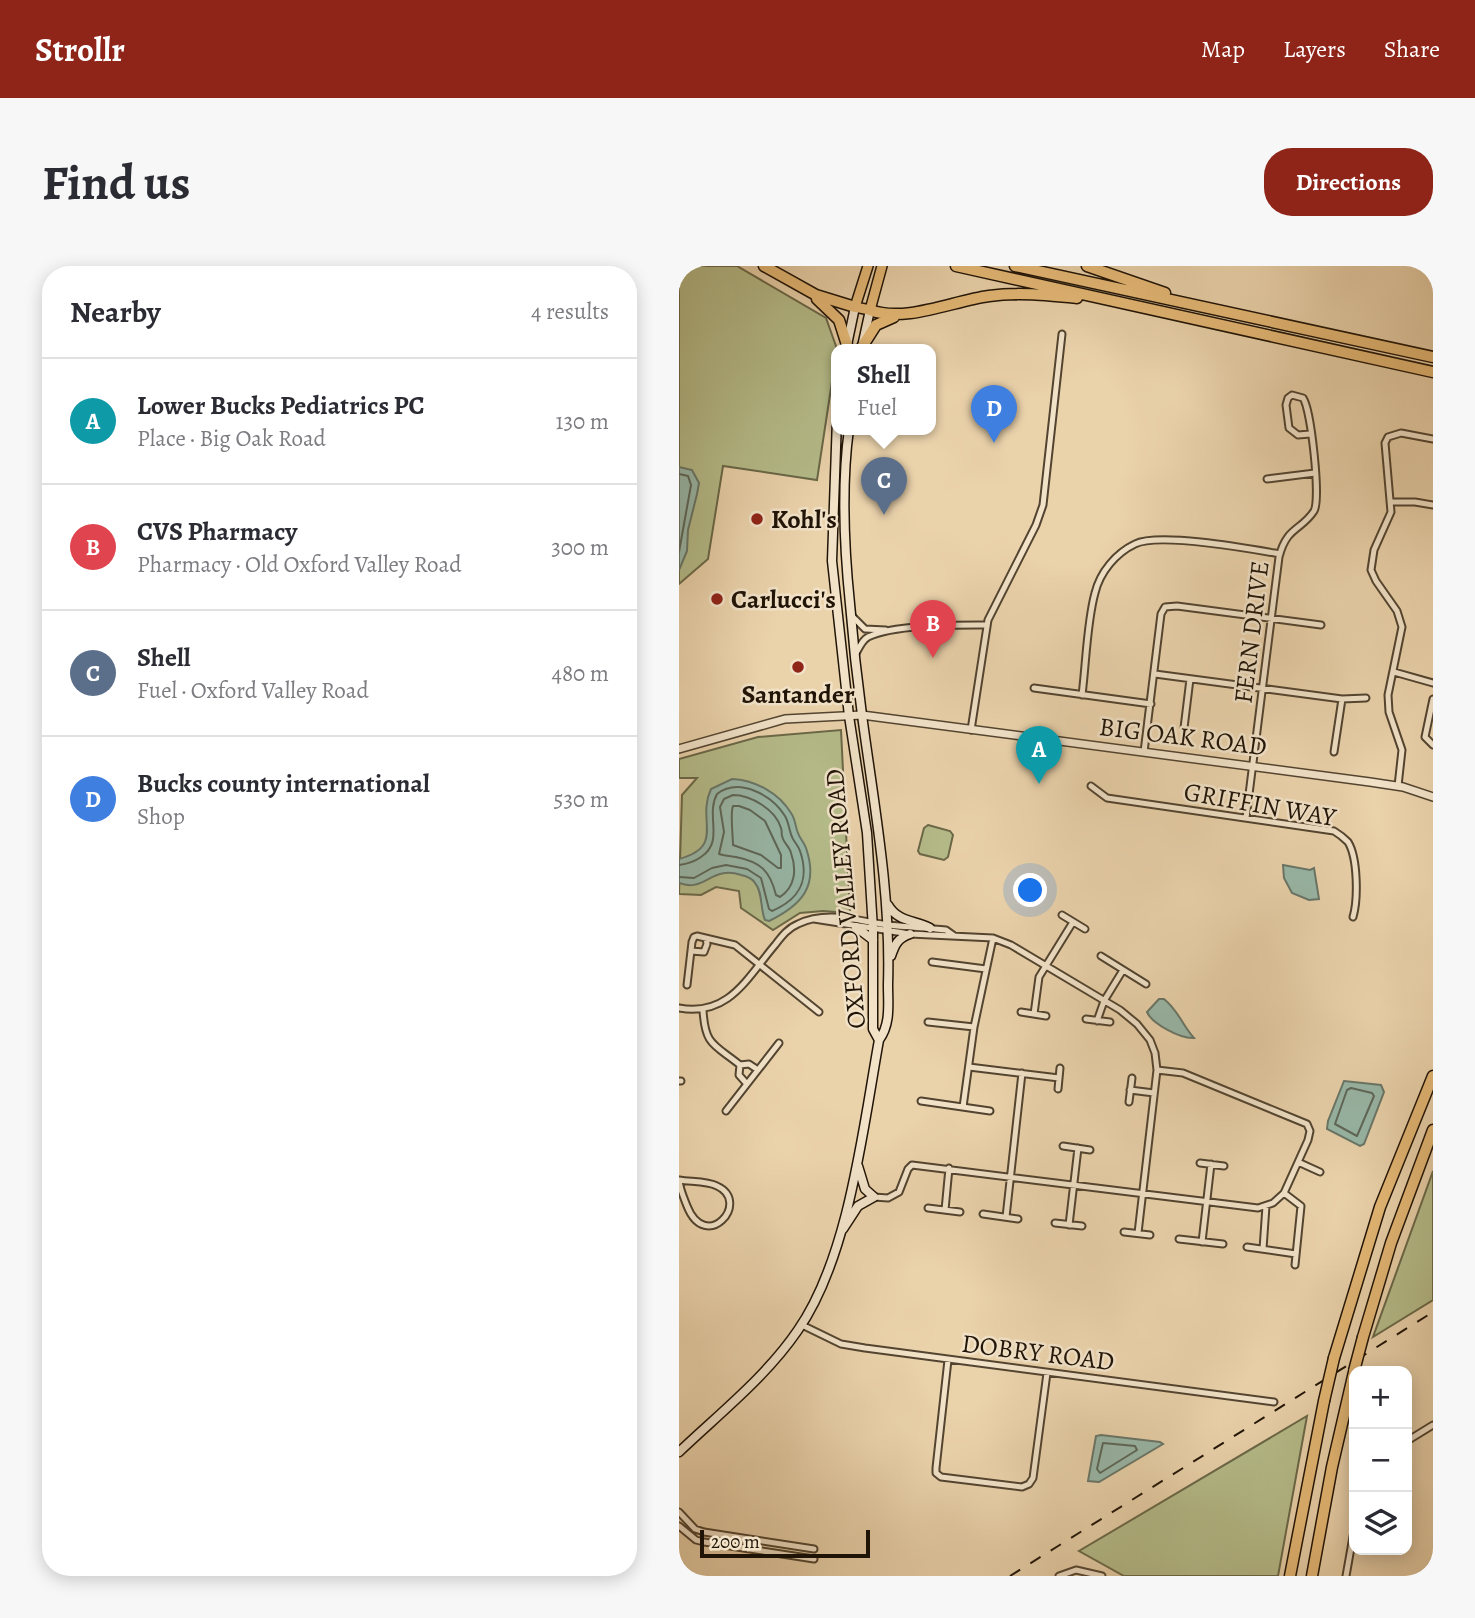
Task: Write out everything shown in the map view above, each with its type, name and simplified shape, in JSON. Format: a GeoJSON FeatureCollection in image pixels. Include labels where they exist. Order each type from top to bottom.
{"type":"FeatureCollection","features":[{"type":"Feature","properties":{"kind":"highway"},"geometry":{"type":"LineString","coordinates":[[764,266],[809,292],[836,316],[845,331],[847,344]]}},
{"type":"Feature","properties":{"kind":"highway"},"geometry":{"type":"LineString","coordinates":[[956,266],[1433,372]]}},
{"type":"Feature","properties":{"kind":"highway"},"geometry":{"type":"LineString","coordinates":[[1015,266],[1433,357]]}},
{"type":"Feature","properties":{"kind":"highway"},"geometry":{"type":"LineString","coordinates":[[1087,266],[1212,309]]}},
{"type":"Feature","properties":{"kind":"highway"},"geometry":{"type":"LineString","coordinates":[[809,292],[855,307]]}},
{"type":"Feature","properties":{"kind":"highway"},"geometry":{"type":"LineString","coordinates":[[865,344],[876,326],[901,315],[966,300],[1006,295],[1046,295],[1116,303]]}},
{"type":"Feature","properties":{"kind":"highway"},"geometry":{"type":"LineString","coordinates":[[870,310],[901,315]]}},
{"type":"Feature","properties":{"kind":"highway"},"geometry":{"type":"LineString","coordinates":[[1290,1576],[1334,1358],[1380,1207],[1433,1076]]}},
{"type":"Feature","properties":{"kind":"highway"},"geometry":{"type":"LineString","coordinates":[[1355,1366],[1391,1243],[1433,1130]]}},
{"type":"Feature","properties":{"kind":"highway"},"geometry":{"type":"LineString","coordinates":[[1311,1576],[1349,1391]]}},
{"type":"Feature","properties":{"kind":"main road"},"geometry":{"type":"LineString","coordinates":[[848,344],[855,307],[868,266]]}},
{"type":"Feature","properties":{"kind":"main road"},"geometry":{"type":"LineString","coordinates":[[863,344],[882,266]]}},
{"type":"Feature","properties":{"kind":"main road"},"geometry":{"type":"LineString","coordinates":[[855,307],[870,310]]}},
{"type":"Feature","properties":{"kind":"main road","name":"OXFORD VALLEY ROAD"},"geometry":{"type":"LineString","coordinates":[[836,435],[832,561],[849,716],[867,833],[873,926],[873,1029],[879,1040]]}},
{"type":"Feature","properties":{"kind":"main road","name":"OXFORD VALLEY ROAD"},"geometry":{"type":"LineString","coordinates":[[679,1452],[773,1363],[802,1325],[824,1281],[857,1162],[879,1040],[887,1030],[887,903],[855,655],[844,518],[848,435]]}},
{"type":"Feature","properties":{"kind":"main road"},"geometry":{"type":"LineString","coordinates":[[887,903],[901,919],[930,928]]}},
{"type":"Feature","properties":{"kind":"main road"},"geometry":{"type":"LineString","coordinates":[[856,927],[873,940]]}},
{"type":"Feature","properties":{"kind":"main road"},"geometry":{"type":"LineString","coordinates":[[889,966],[895,944],[910,934]]}},
{"type":"Feature","properties":{"kind":"main road"},"geometry":{"type":"LineString","coordinates":[[839,1234],[858,1206],[874,1197],[862,1182],[857,1162]]}},
{"type":"Feature","properties":{"kind":"street"},"geometry":{"type":"LineString","coordinates":[[971,730],[987,625],[1036,525],[1042,505],[1062,334]]}},
{"type":"Feature","properties":{"kind":"street","name":"FERN DRIVE"},"geometry":{"type":"LineString","coordinates":[[1246,818],[1282,545],[1290,532],[1314,510],[1317,501],[1315,473],[1310,434],[1306,403],[1303,398],[1292,395],[1286,405],[1289,428],[1298,435],[1310,434]]}},
{"type":"Feature","properties":{"kind":"street"},"geometry":{"type":"LineString","coordinates":[[1398,786],[1402,750],[1389,712],[1388,695],[1402,635],[1401,619],[1376,581],[1371,570],[1371,559],[1391,512],[1385,449],[1388,437],[1401,433],[1433,439]]}},
{"type":"Feature","properties":{"kind":"street"},"geometry":{"type":"LineString","coordinates":[[1267,479],[1315,473]]}},
{"type":"Feature","properties":{"kind":"street"},"geometry":{"type":"LineString","coordinates":[[1391,502],[1433,505]]}},
{"type":"Feature","properties":{"kind":"street"},"geometry":{"type":"LineString","coordinates":[[1082,695],[1094,594],[1102,574],[1117,557],[1135,544],[1148,540],[1177,541],[1280,554]]}},
{"type":"Feature","properties":{"kind":"street"},"geometry":{"type":"LineString","coordinates":[[1144,752],[1161,614],[1165,607],[1177,606],[1321,625]]}},
{"type":"Feature","properties":{"kind":"street"},"geometry":{"type":"LineString","coordinates":[[851,615],[865,629],[987,625]]}},
{"type":"Feature","properties":{"kind":"street"},"geometry":{"type":"LineString","coordinates":[[855,655],[869,636],[896,630]]}},
{"type":"Feature","properties":{"kind":"street"},"geometry":{"type":"LineString","coordinates":[[1394,672],[1433,682]]}},
{"type":"Feature","properties":{"kind":"street"},"geometry":{"type":"LineString","coordinates":[[1155,674],[1342,699],[1366,698]]}},
{"type":"Feature","properties":{"kind":"street"},"geometry":{"type":"LineString","coordinates":[[1184,727],[1190,679]]}},
{"type":"Feature","properties":{"kind":"street"},"geometry":{"type":"LineString","coordinates":[[1034,688],[1151,704]]}},
{"type":"Feature","properties":{"kind":"street"},"geometry":{"type":"LineString","coordinates":[[1334,752],[1342,699]]}},
{"type":"Feature","properties":{"kind":"street"},"geometry":{"type":"LineString","coordinates":[[1433,699],[1425,737],[1433,745]]}},
{"type":"Feature","properties":{"kind":"street","name":"BIG OAK ROAD"},"geometry":{"type":"LineString","coordinates":[[679,749],[785,719],[862,715],[1398,786],[1433,797]]}},
{"type":"Feature","properties":{"kind":"street","name":"GRIFFIN WAY"},"geometry":{"type":"LineString","coordinates":[[1091,786],[1107,798],[1327,830],[1342,836],[1352,853],[1357,902],[1353,917]]}},
{"type":"Feature","properties":{"kind":"street"},"geometry":{"type":"LineString","coordinates":[[1062,915],[1085,929]]}},
{"type":"Feature","properties":{"kind":"street"},"geometry":{"type":"LineString","coordinates":[[679,1008],[703,1010],[720,1004],[731,996],[790,928],[814,919],[834,916],[873,926],[930,928],[946,930],[954,935]]}},
{"type":"Feature","properties":{"kind":"street"},"geometry":{"type":"LineString","coordinates":[[814,919],[856,927],[873,926]]}},
{"type":"Feature","properties":{"kind":"street"},"geometry":{"type":"LineString","coordinates":[[1034,1014],[1039,976],[1073,922]]}},
{"type":"Feature","properties":{"kind":"street"},"geometry":{"type":"LineString","coordinates":[[888,928],[939,937],[954,935],[993,938],[1011,945],[1137,1024],[1150,1040],[1157,1070],[1138,1233]]}},
{"type":"Feature","properties":{"kind":"street"},"geometry":{"type":"LineString","coordinates":[[687,985],[694,937],[706,938],[735,944],[818,1012]]}},
{"type":"Feature","properties":{"kind":"street"},"geometry":{"type":"LineString","coordinates":[[691,951],[704,952],[706,938]]}},
{"type":"Feature","properties":{"kind":"street"},"geometry":{"type":"LineString","coordinates":[[963,1107],[974,1027],[993,938]]}},
{"type":"Feature","properties":{"kind":"street"},"geometry":{"type":"LineString","coordinates":[[1101,957],[1146,984]]}},
{"type":"Feature","properties":{"kind":"street"},"geometry":{"type":"LineString","coordinates":[[932,962],[986,969]]}},
{"type":"Feature","properties":{"kind":"street"},"geometry":{"type":"LineString","coordinates":[[1097,1021],[1104,1001],[1123,970]]}},
{"type":"Feature","properties":{"kind":"street"},"geometry":{"type":"LineString","coordinates":[[703,1010],[704,1031],[708,1040],[740,1065],[749,1064],[758,1070]]}},
{"type":"Feature","properties":{"kind":"street"},"geometry":{"type":"LineString","coordinates":[[1021,1012],[1046,1016]]}},
{"type":"Feature","properties":{"kind":"street"},"geometry":{"type":"LineString","coordinates":[[1086,1019],[1110,1022]]}},
{"type":"Feature","properties":{"kind":"street"},"geometry":{"type":"LineString","coordinates":[[928,1022],[974,1027]]}},
{"type":"Feature","properties":{"kind":"street"},"geometry":{"type":"LineString","coordinates":[[726,1111],[779,1044]]}},
{"type":"Feature","properties":{"kind":"street"},"geometry":{"type":"LineString","coordinates":[[740,1065],[739,1075],[747,1084]]}},
{"type":"Feature","properties":{"kind":"street"},"geometry":{"type":"LineString","coordinates":[[969,1067],[1059,1078]]}},
{"type":"Feature","properties":{"kind":"street"},"geometry":{"type":"LineString","coordinates":[[1058,1089],[1061,1068]]}},
{"type":"Feature","properties":{"kind":"street"},"geometry":{"type":"LineString","coordinates":[[874,1197],[888,1198],[899,1192],[912,1165],[1258,1208],[1266,1206],[1284,1193],[1310,1131],[1307,1124],[1183,1073],[1157,1070]]}},
{"type":"Feature","properties":{"kind":"street"},"geometry":{"type":"LineString","coordinates":[[1006,1217],[1022,1073]]}},
{"type":"Feature","properties":{"kind":"street"},"geometry":{"type":"LineString","coordinates":[[1129,1102],[1132,1078]]}},
{"type":"Feature","properties":{"kind":"street"},"geometry":{"type":"LineString","coordinates":[[1130,1090],[1154,1093]]}},
{"type":"Feature","properties":{"kind":"street"},"geometry":{"type":"LineString","coordinates":[[921,1101],[990,1111]]}},
{"type":"Feature","properties":{"kind":"street"},"geometry":{"type":"LineString","coordinates":[[1063,1146],[1090,1150]]}},
{"type":"Feature","properties":{"kind":"street"},"geometry":{"type":"LineString","coordinates":[[1069,1225],[1078,1148]]}},
{"type":"Feature","properties":{"kind":"street"},"geometry":{"type":"LineString","coordinates":[[1298,1162],[1320,1172]]}},
{"type":"Feature","properties":{"kind":"street"},"geometry":{"type":"LineString","coordinates":[[1201,1163],[1224,1166]]}},
{"type":"Feature","properties":{"kind":"street"},"geometry":{"type":"LineString","coordinates":[[1202,1242],[1211,1164]]}},
{"type":"Feature","properties":{"kind":"street"},"geometry":{"type":"LineString","coordinates":[[945,1210],[949,1168]]}},
{"type":"Feature","properties":{"kind":"street"},"geometry":{"type":"LineString","coordinates":[[679,1180],[713,1184],[722,1189],[729,1200],[730,1208],[725,1217],[710,1226],[697,1222],[691,1215],[679,1180]]}},
{"type":"Feature","properties":{"kind":"street"},"geometry":{"type":"LineString","coordinates":[[1284,1193],[1301,1206],[1295,1265]]}},
{"type":"Feature","properties":{"kind":"street"},"geometry":{"type":"LineString","coordinates":[[1263,1249],[1266,1206]]}},
{"type":"Feature","properties":{"kind":"street"},"geometry":{"type":"LineString","coordinates":[[928,1208],[960,1212]]}},
{"type":"Feature","properties":{"kind":"street"},"geometry":{"type":"LineString","coordinates":[[983,1214],[1018,1219]]}},
{"type":"Feature","properties":{"kind":"street"},"geometry":{"type":"LineString","coordinates":[[1055,1223],[1082,1226]]}},
{"type":"Feature","properties":{"kind":"street"},"geometry":{"type":"LineString","coordinates":[[1124,1232],[1150,1235]]}},
{"type":"Feature","properties":{"kind":"street"},"geometry":{"type":"LineString","coordinates":[[1179,1239],[1223,1244]]}},
{"type":"Feature","properties":{"kind":"street"},"geometry":{"type":"LineString","coordinates":[[1247,1247],[1296,1254]]}},
{"type":"Feature","properties":{"kind":"street","name":"DOBRY ROAD"},"geometry":{"type":"LineString","coordinates":[[802,1325],[841,1344],[1274,1402]]}},
{"type":"Feature","properties":{"kind":"street"},"geometry":{"type":"LineString","coordinates":[[948,1360],[936,1468],[936,1473],[941,1477],[1022,1487],[1029,1485],[1033,1478],[1047,1373]]}},
{"type":"Feature","properties":{"kind":"street"},"geometry":{"type":"LineString","coordinates":[[1412,1438],[1433,1425]]}},
{"type":"Feature","properties":{"kind":"street"},"geometry":{"type":"LineString","coordinates":[[679,1513],[695,1528],[714,1535],[814,1549]]}},
{"type":"Feature","properties":{"kind":"street"},"geometry":{"type":"LineString","coordinates":[[679,1526],[697,1541],[814,1559]]}},
{"type":"Feature","properties":{"kind":"street"},"geometry":{"type":"LineString","coordinates":[[1346,1576],[1350,1555]]}},
{"type":"Feature","properties":{"kind":"street"},"geometry":{"type":"LineString","coordinates":[[1059,1576],[1092,1572],[1101,1576]]}},
{"type":"Feature","properties":{"kind":"green space"},"geometry":{"type":"Polygon","coordinates":[[[679,266],[737,266],[826,318],[835,344],[831,344],[831,388],[817,480],[723,466],[708,559],[679,584],[679,266]]]}},
{"type":"Feature","properties":{"kind":"green space"},"geometry":{"type":"Polygon","coordinates":[[[841,730],[850,913],[800,913],[773,930],[741,908],[739,891],[716,887],[701,895],[679,894],[682,795],[697,778],[679,778],[679,759],[758,737],[841,730]]]}},
{"type":"Feature","properties":{"kind":"green space"},"geometry":{"type":"Polygon","coordinates":[[[928,825],[950,831],[953,835],[948,857],[944,860],[920,854],[918,851],[924,828],[928,825]]]}},
{"type":"Feature","properties":{"kind":"green space"},"geometry":{"type":"Polygon","coordinates":[[[1433,1171],[1433,1300],[1373,1337],[1433,1171]]]}},
{"type":"Feature","properties":{"kind":"green space"},"geometry":{"type":"Polygon","coordinates":[[[1307,1416],[1278,1576],[1124,1576],[1079,1551],[1307,1416]]]}},
{"type":"Feature","properties":{"kind":"water"},"geometry":{"type":"Polygon","coordinates":[[[679,467],[692,470],[699,483],[688,530],[687,551],[679,570],[679,467]]]}},
{"type":"Feature","properties":{"kind":"water"},"geometry":{"type":"Polygon","coordinates":[[[732,779],[758,785],[780,799],[793,816],[806,848],[810,873],[805,893],[791,908],[769,921],[763,916],[758,887],[747,877],[722,873],[695,885],[679,883],[679,859],[693,854],[706,840],[707,801],[711,789],[732,779]]]}},
{"type":"Feature","properties":{"kind":"water"},"geometry":{"type":"Polygon","coordinates":[[[1283,865],[1310,870],[1314,868],[1319,899],[1309,900],[1292,893],[1284,878],[1283,865]]]}},
{"type":"Feature","properties":{"kind":"water"},"geometry":{"type":"Polygon","coordinates":[[[1159,999],[1164,999],[1169,1004],[1194,1038],[1167,1030],[1150,1017],[1147,1012],[1159,999]]]}},
{"type":"Feature","properties":{"kind":"water"},"geometry":{"type":"Polygon","coordinates":[[[1344,1081],[1381,1085],[1384,1092],[1364,1144],[1360,1146],[1327,1129],[1344,1081]]]}},
{"type":"Feature","properties":{"kind":"water"},"geometry":{"type":"Polygon","coordinates":[[[1096,1436],[1163,1444],[1099,1482],[1088,1481],[1096,1436]]]}},
{"type":"Feature","properties":{"kind":"railway"},"geometry":{"type":"LineString","coordinates":[[1010,1576],[1433,1312]]}},
{"type":"Feature","properties":{"kind":"place","name":"Bucks county international"},"geometry":{"type":"Point","coordinates":[994,443]}},
{"type":"Feature","properties":{"kind":"place","name":"Shell"},"geometry":{"type":"Point","coordinates":[884,515]}},
{"type":"Feature","properties":{"kind":"place","name":"Kohl's"},"geometry":{"type":"Point","coordinates":[757,519]}},
{"type":"Feature","properties":{"kind":"place","name":"Carlucci's"},"geometry":{"type":"Point","coordinates":[717,599]}},
{"type":"Feature","properties":{"kind":"place","name":"CVS Pharmacy"},"geometry":{"type":"Point","coordinates":[933,658]}},
{"type":"Feature","properties":{"kind":"place","name":"Santander"},"geometry":{"type":"Point","coordinates":[798,667]}},
{"type":"Feature","properties":{"kind":"place","name":"Lower Bucks Pediatrics PC"},"geometry":{"type":"Point","coordinates":[1039,784]}}]}
